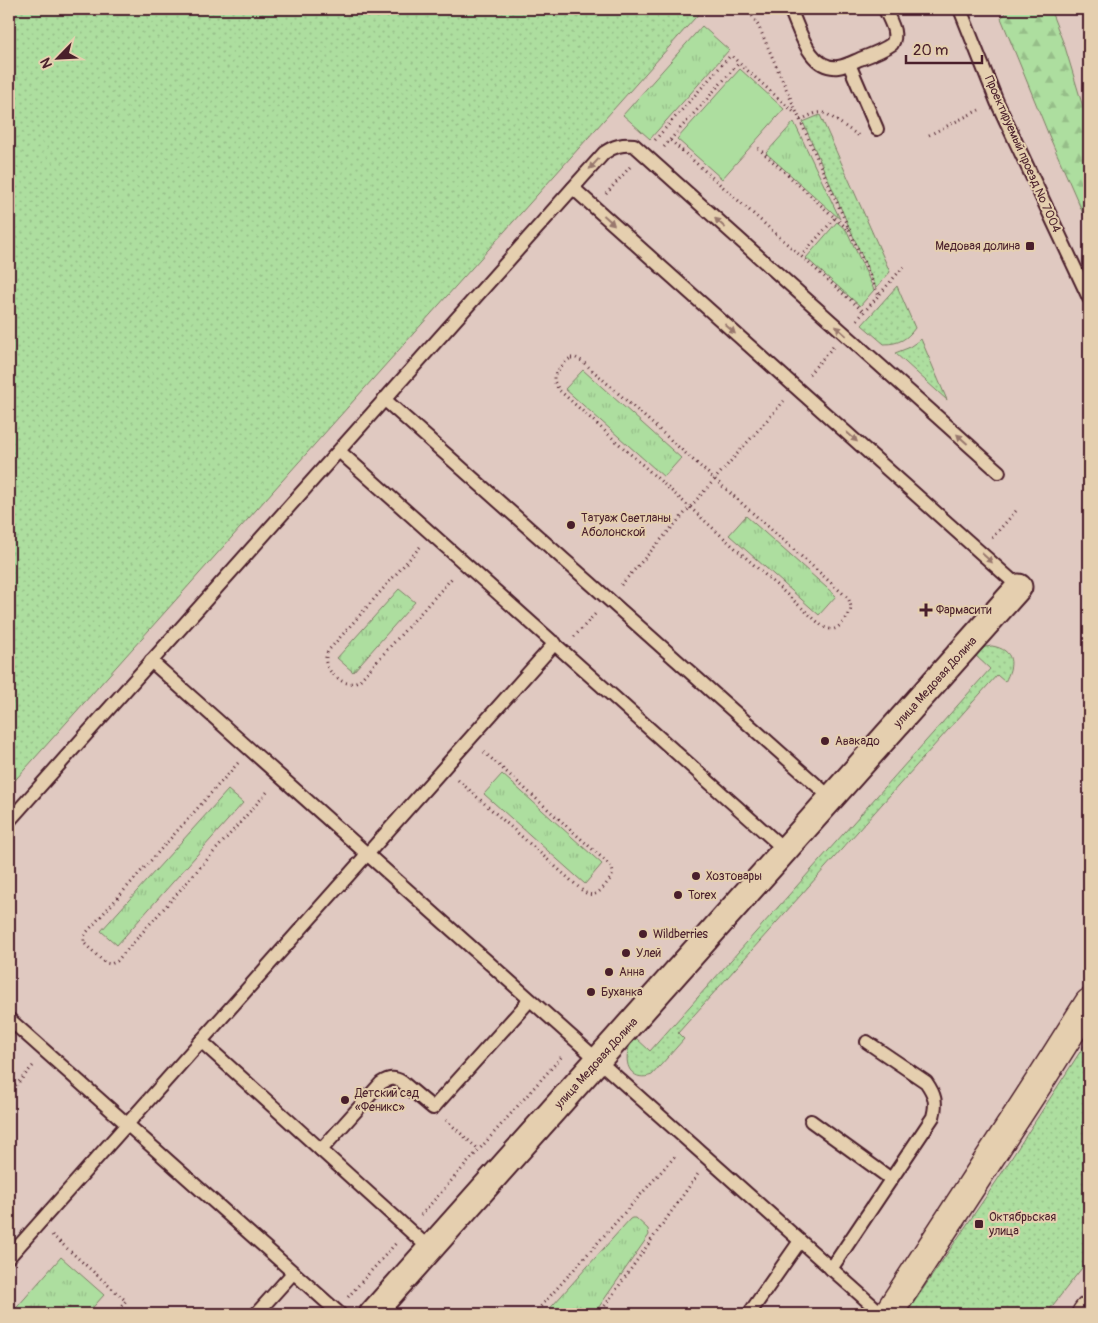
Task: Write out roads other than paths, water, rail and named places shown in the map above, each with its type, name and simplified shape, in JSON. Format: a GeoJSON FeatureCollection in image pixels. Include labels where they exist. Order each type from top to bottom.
{"type":"FeatureCollection","features":[{"type":"Feature","properties":{"kind":"street","name":"улица Медовая Долина"},"geometry":{"type":"LineString","coordinates":[[372,1314],[1019,587]]}},
{"type":"Feature","properties":{"kind":"street"},"geometry":{"type":"LineString","coordinates":[[888,1314],[1089,1003]]}},
{"type":"Feature","properties":{"kind":"street"},"geometry":{"type":"LineString","coordinates":[[1086,1314],[1089,1310]]}},
{"type":"Feature","properties":{"kind":"lane"},"geometry":{"type":"LineString","coordinates":[[790,9],[810,53],[818,62],[827,66],[838,67],[849,64],[892,44],[895,40],[895,32],[885,9]]}},
{"type":"Feature","properties":{"kind":"lane","name":"Проектируемый проезд № 7004"},"geometry":{"type":"LineString","coordinates":[[960,9],[997,102],[1089,298]]}},
{"type":"Feature","properties":{"kind":"lane"},"geometry":{"type":"LineString","coordinates":[[849,64],[877,129]]}},
{"type":"Feature","properties":{"kind":"lane"},"geometry":{"type":"LineString","coordinates":[[9,821],[604,153],[611,148],[625,144],[634,145],[998,472]]}},
{"type":"Feature","properties":{"kind":"lane"},"geometry":{"type":"LineString","coordinates":[[573,188],[1019,587]]}},
{"type":"Feature","properties":{"kind":"lane"},"geometry":{"type":"LineString","coordinates":[[384,399],[831,798]]}},
{"type":"Feature","properties":{"kind":"lane"},"geometry":{"type":"LineString","coordinates":[[338,451],[785,850]]}},
{"type":"Feature","properties":{"kind":"lane"},"geometry":{"type":"LineString","coordinates":[[9,1257],[470,739],[559,647]]}},
{"type":"Feature","properties":{"kind":"lane"},"geometry":{"type":"LineString","coordinates":[[151,661],[882,1314]]}},
{"type":"Feature","properties":{"kind":"lane"},"geometry":{"type":"LineString","coordinates":[[321,1150],[386,1080],[397,1079],[433,1108],[530,1000]]}},
{"type":"Feature","properties":{"kind":"lane"},"geometry":{"type":"LineString","coordinates":[[9,1018],[338,1312]]}},
{"type":"Feature","properties":{"kind":"lane"},"geometry":{"type":"LineString","coordinates":[[200,1041],[430,1249]]}},
{"type":"Feature","properties":{"kind":"lane"},"geometry":{"type":"LineString","coordinates":[[830,1269],[933,1117],[935,1109],[933,1092],[926,1082],[867,1042]]}},
{"type":"Feature","properties":{"kind":"lane"},"geometry":{"type":"LineString","coordinates":[[811,1121],[891,1179]]}},
{"type":"Feature","properties":{"kind":"lane"},"geometry":{"type":"LineString","coordinates":[[749,1314],[800,1241]]}},
{"type":"Feature","properties":{"kind":"lane"},"geometry":{"type":"LineString","coordinates":[[256,1314],[293,1273]]}},
{"type":"Feature","properties":{"kind":"place","name":"Медовая долина"},"geometry":{"type":"Point","coordinates":[1030,246]}},
{"type":"Feature","properties":{"kind":"place","name":"Татуаж Светланы Аболонской"},"geometry":{"type":"Point","coordinates":[571,525]}},
{"type":"Feature","properties":{"kind":"place","name":"Фармасити"},"geometry":{"type":"Point","coordinates":[926,610]}},
{"type":"Feature","properties":{"kind":"place","name":"Авакадо"},"geometry":{"type":"Point","coordinates":[825,741]}},
{"type":"Feature","properties":{"kind":"place","name":"Хозтовары"},"geometry":{"type":"Point","coordinates":[696,876]}},
{"type":"Feature","properties":{"kind":"place","name":"Torex"},"geometry":{"type":"Point","coordinates":[678,895]}},
{"type":"Feature","properties":{"kind":"place","name":"Wildberries"},"geometry":{"type":"Point","coordinates":[643,934]}},
{"type":"Feature","properties":{"kind":"place","name":"Улей"},"geometry":{"type":"Point","coordinates":[626,953]}},
{"type":"Feature","properties":{"kind":"place","name":"Анна"},"geometry":{"type":"Point","coordinates":[609,972]}},
{"type":"Feature","properties":{"kind":"place","name":"Буханка"},"geometry":{"type":"Point","coordinates":[591,992]}},
{"type":"Feature","properties":{"kind":"place","name":"Детский сад «Феникс»"},"geometry":{"type":"Point","coordinates":[345,1100]}},
{"type":"Feature","properties":{"kind":"place","name":"Октябрьская улица"},"geometry":{"type":"Point","coordinates":[979,1224]}}]}
